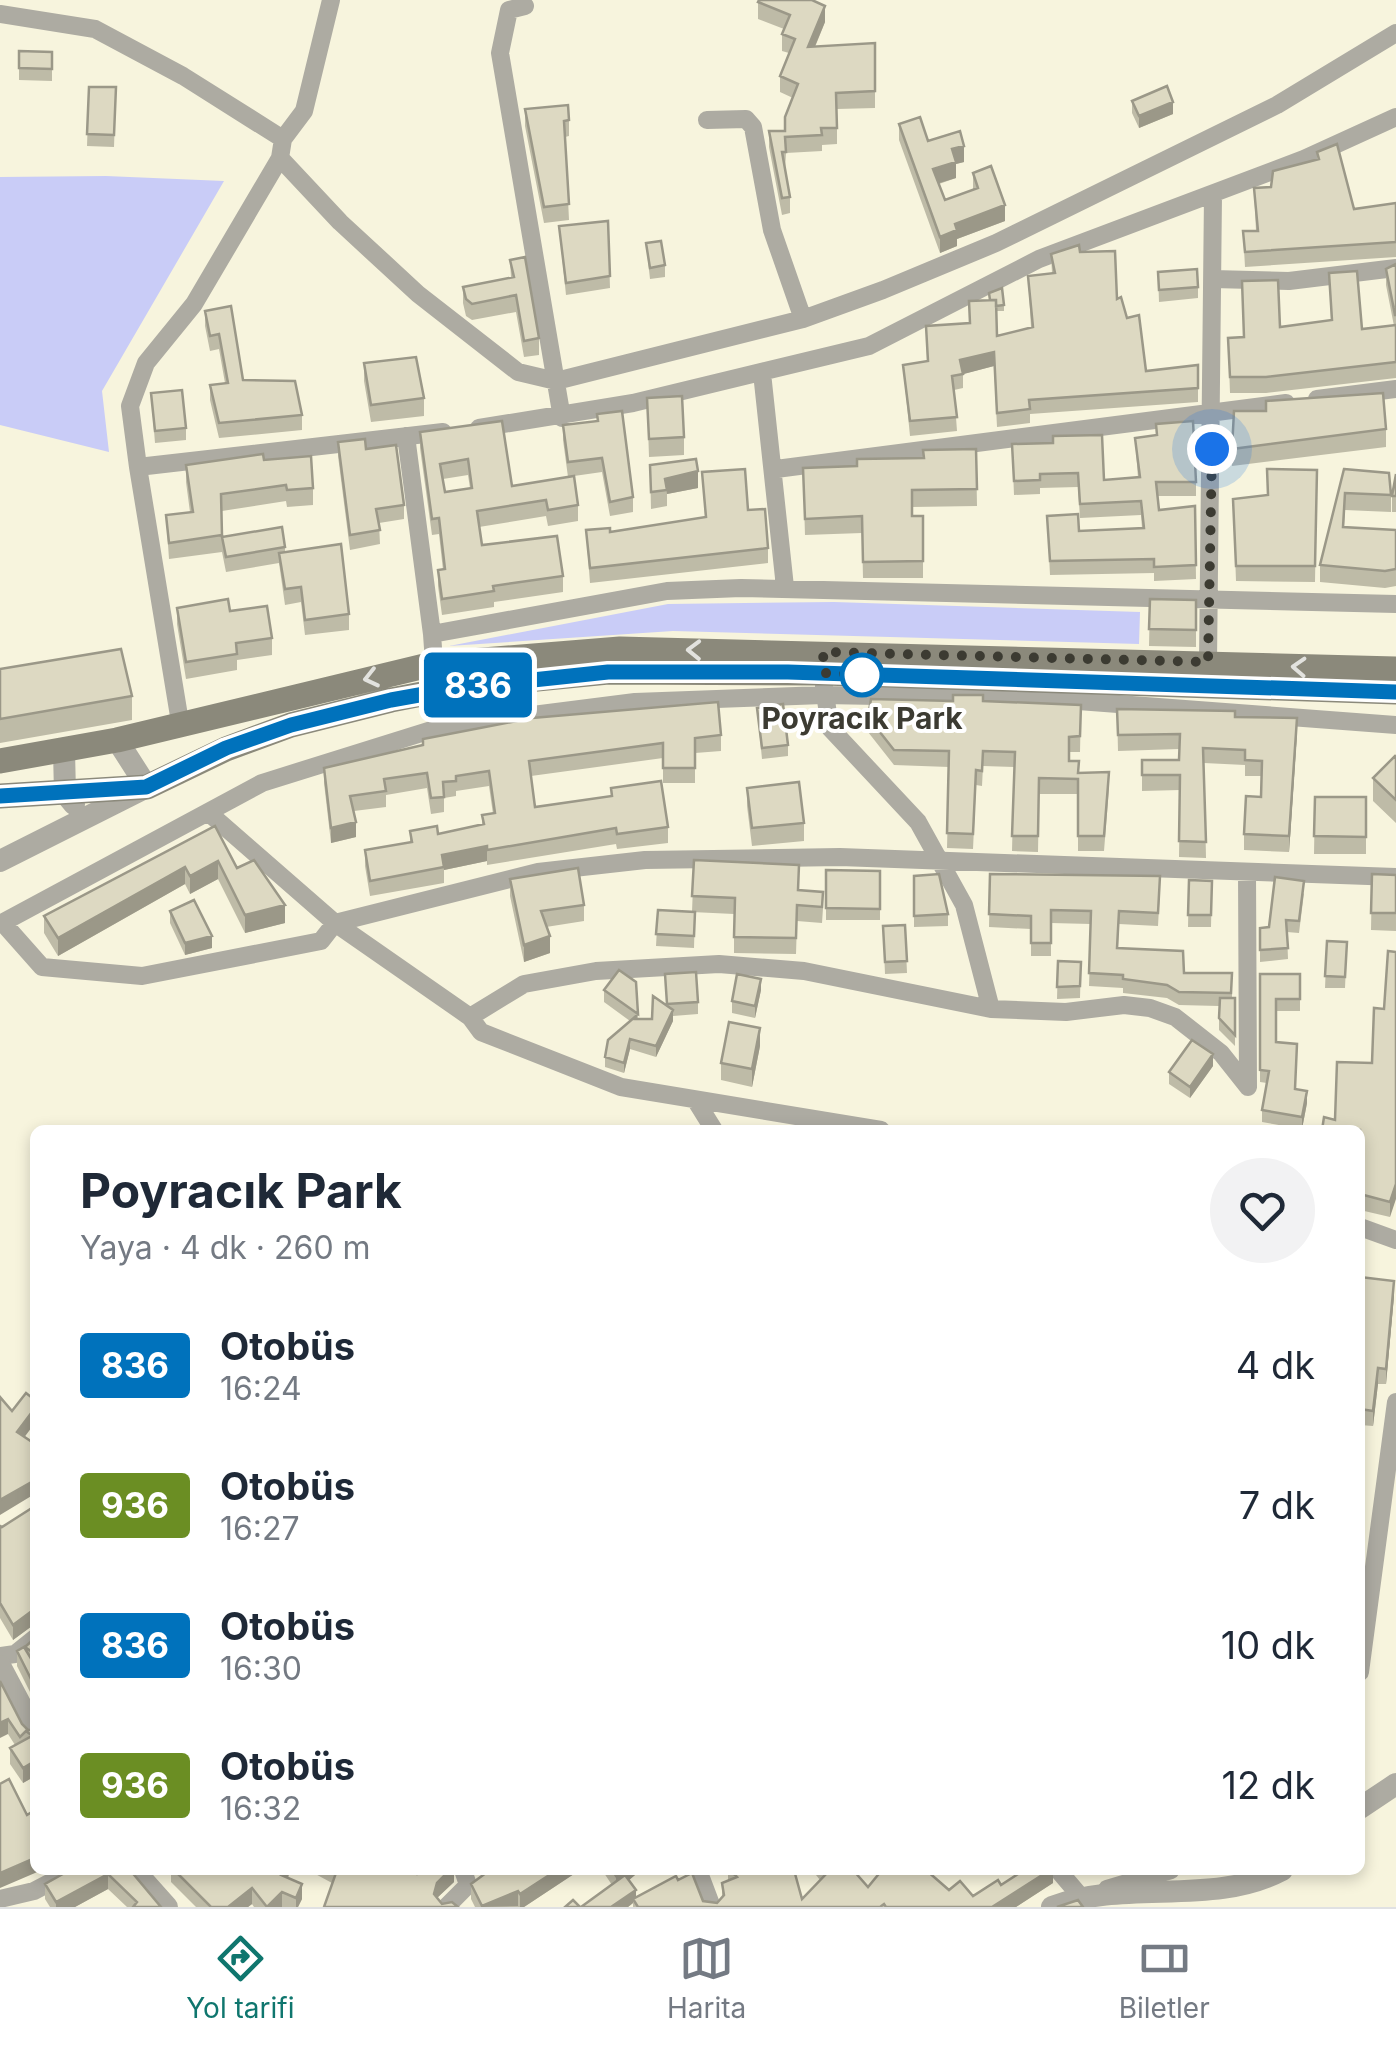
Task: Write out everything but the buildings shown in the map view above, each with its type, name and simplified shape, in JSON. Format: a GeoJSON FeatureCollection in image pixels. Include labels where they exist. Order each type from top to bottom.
{"type":"FeatureCollection","features":[{"type":"Feature","properties":{"kind":"main road"},"geometry":{"type":"LineString","coordinates":[[0,761],[117,740],[433,664],[620,649],[824,673],[1208,662],[1396,669]]}},
{"type":"Feature","properties":{"kind":"main road"},"geometry":{"type":"LineString","coordinates":[[0,796],[146,787],[226,748],[291,725],[438,691],[608,672],[824,673],[1396,692]]}},
{"type":"Feature","properties":{"kind":"street"},"geometry":{"type":"LineString","coordinates":[[180,722],[130,406],[146,363],[194,304],[304,110],[331,0]]}},
{"type":"Feature","properties":{"kind":"street"},"geometry":{"type":"LineString","coordinates":[[525,6],[508,10],[500,53],[562,418]]}},
{"type":"Feature","properties":{"kind":"street"},"geometry":{"type":"LineString","coordinates":[[0,14],[94,29],[183,76],[282,148],[340,222],[418,294],[518,372],[556,381],[802,319],[996,243],[1276,105],[1396,33]]}},
{"type":"Feature","properties":{"kind":"street"},"geometry":{"type":"LineString","coordinates":[[138,467],[562,418],[869,346],[1040,259],[1213,195],[1396,117]]}},
{"type":"Feature","properties":{"kind":"street"},"geometry":{"type":"LineString","coordinates":[[707,120],[746,119],[752,127],[768,213],[802,319]]}},
{"type":"Feature","properties":{"kind":"street"},"geometry":{"type":"LineString","coordinates":[[1208,662],[1213,195]]}},
{"type":"Feature","properties":{"kind":"street"},"geometry":{"type":"LineString","coordinates":[[1212,279],[1290,281],[1396,268]]}},
{"type":"Feature","properties":{"kind":"street"},"geometry":{"type":"LineString","coordinates":[[762,373],[776,468],[785,587]]}},
{"type":"Feature","properties":{"kind":"street"},"geometry":{"type":"LineString","coordinates":[[776,468],[1396,389]]}},
{"type":"Feature","properties":{"kind":"street"},"geometry":{"type":"LineString","coordinates":[[406,436],[438,691]]}},
{"type":"Feature","properties":{"kind":"street"},"geometry":{"type":"LineString","coordinates":[[432,634],[667,591],[785,587],[1396,604]]}},
{"type":"Feature","properties":{"kind":"street"},"geometry":{"type":"LineString","coordinates":[[824,673],[830,728],[918,822],[937,864],[964,905],[991,1010]]}},
{"type":"Feature","properties":{"kind":"street"},"geometry":{"type":"LineString","coordinates":[[1396,725],[1052,699],[824,673],[444,726],[262,783],[1,923],[42,967],[142,976],[321,941],[336,922],[538,872],[645,860],[840,858],[1396,876]]}},
{"type":"Feature","properties":{"kind":"street"},"geometry":{"type":"LineString","coordinates":[[0,861],[146,787],[117,740]]}},
{"type":"Feature","properties":{"kind":"street"},"geometry":{"type":"LineString","coordinates":[[64,751],[65,792],[86,820]]}},
{"type":"Feature","properties":{"kind":"street"},"geometry":{"type":"LineString","coordinates":[[210,814],[336,922],[470,1017],[481,1032],[621,1086],[785,1123],[812,1125]]}},
{"type":"Feature","properties":{"kind":"street"},"geometry":{"type":"LineString","coordinates":[[470,1017],[524,984],[596,971],[719,964],[804,972],[991,1010],[1066,1012],[1124,1004],[1150,1008],[1176,1016],[1221,1053],[1248,1087],[1247,872]]}},
{"type":"Feature","properties":{"kind":"street"},"geometry":{"type":"LineString","coordinates":[[696,1101],[711,1125]]}},
{"type":"Feature","properties":{"kind":"street"},"geometry":{"type":"LineString","coordinates":[[1365,1229],[1396,1240]]}},
{"type":"Feature","properties":{"kind":"street"},"geometry":{"type":"LineString","coordinates":[[1365,1634],[1396,1402]]}},
{"type":"Feature","properties":{"kind":"street"},"geometry":{"type":"LineString","coordinates":[[0,1656],[14,1654],[30,1642]]}},
{"type":"Feature","properties":{"kind":"street"},"geometry":{"type":"LineString","coordinates":[[3,1683],[30,1724]]}},
{"type":"Feature","properties":{"kind":"street"},"geometry":{"type":"LineString","coordinates":[[1365,1805],[1396,1784]]}},
{"type":"Feature","properties":{"kind":"street"},"geometry":{"type":"LineString","coordinates":[[0,1899],[34,1891],[64,1875]]}},
{"type":"Feature","properties":{"kind":"street"},"geometry":{"type":"LineString","coordinates":[[137,1875],[157,1904]]}},
{"type":"Feature","properties":{"kind":"street"},"geometry":{"type":"LineString","coordinates":[[446,1907],[468,1884],[465,1875]]}},
{"type":"Feature","properties":{"kind":"street"},"geometry":{"type":"LineString","coordinates":[[700,1875],[712,1907]]}},
{"type":"Feature","properties":{"kind":"street"},"geometry":{"type":"LineString","coordinates":[[1063,1875],[1090,1900]]}},
{"type":"Feature","properties":{"kind":"street"},"geometry":{"type":"LineString","coordinates":[[1090,1900],[1108,1888],[1154,1875]]}},
{"type":"Feature","properties":{"kind":"street"},"geometry":{"type":"LineString","coordinates":[[1052,1907],[1090,1900],[1220,1894],[1269,1875]]}},
{"type":"Feature","properties":{"kind":"shaded area"},"geometry":{"type":"Polygon","coordinates":[[[0,177],[224,181],[102,391],[109,452],[0,425],[0,177]]]}},
{"type":"Feature","properties":{"kind":"shaded area"},"geometry":{"type":"Polygon","coordinates":[[[834,602],[1140,612],[1139,644],[673,631],[449,646],[668,604],[834,602]]]}},
{"type":"Feature","properties":{"kind":"bus line","name":"836"},"geometry":{"type":"LineString","coordinates":[[0,796],[146,787],[226,748],[291,725],[391,700],[458,688],[608,672],[717,670],[1396,692]]}},
{"type":"Feature","properties":{"kind":"place","name":"Poyracık Park"},"geometry":{"type":"Point","coordinates":[862,675]}},
{"type":"Feature","properties":{"kind":"route"},"geometry":{"type":"LineString","coordinates":[[862,675],[824,673],[823,652],[1208,662],[1212,449]]}}]}
